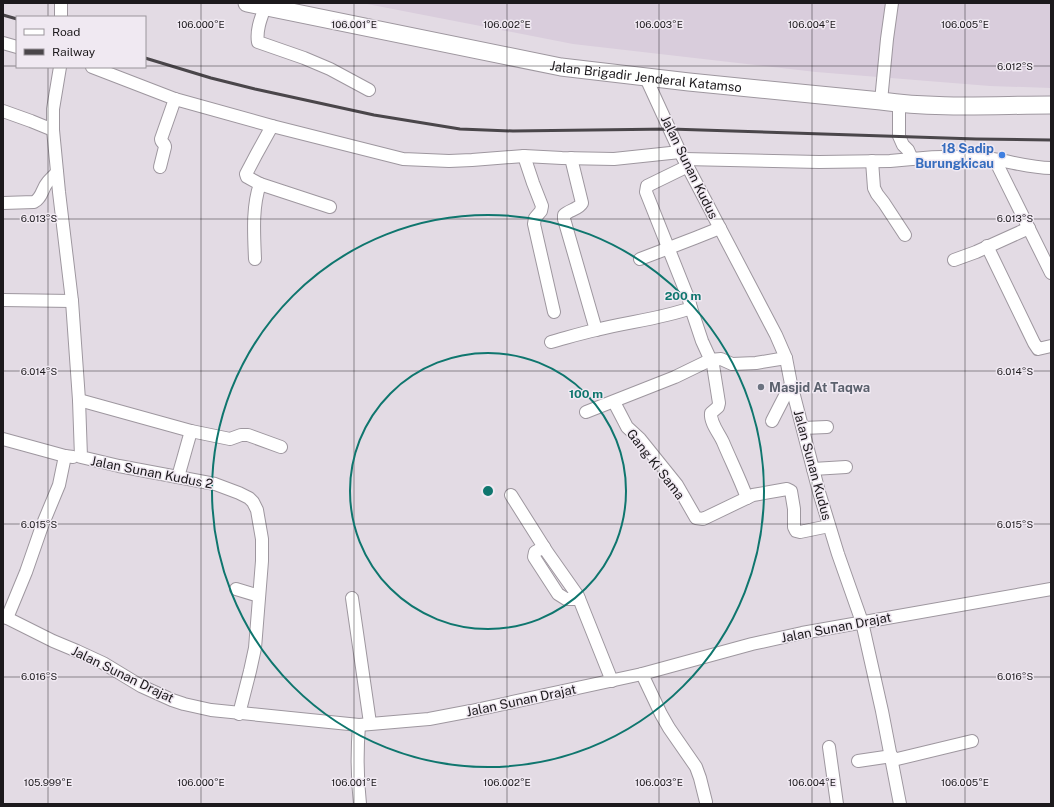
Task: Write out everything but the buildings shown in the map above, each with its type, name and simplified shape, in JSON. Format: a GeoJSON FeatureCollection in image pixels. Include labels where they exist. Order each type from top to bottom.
{"type":"FeatureCollection","features":[{"type":"Feature","properties":{"kind":"highway","name":"Jalan Brigadir Jenderal Katamso"},"geometry":{"type":"LineString","coordinates":[[247,3],[561,67],[646,78],[899,104],[945,106],[1051,105]]}},
{"type":"Feature","properties":{"kind":"street"},"geometry":{"type":"LineString","coordinates":[[61,3],[61,16]]}},
{"type":"Feature","properties":{"kind":"street"},"geometry":{"type":"LineString","coordinates":[[881,101],[892,3]]}},
{"type":"Feature","properties":{"kind":"street"},"geometry":{"type":"LineString","coordinates":[[265,7],[257,32],[258,42],[330,69],[369,90]]}},
{"type":"Feature","properties":{"kind":"street"},"geometry":{"type":"LineString","coordinates":[[3,43],[16,47]]}},
{"type":"Feature","properties":{"kind":"street","name":"Jalan Sunan Kudus 2"},"geometry":{"type":"LineString","coordinates":[[60,68],[53,109],[52,130],[72,301],[80,457],[215,484],[239,493],[249,498],[253,502],[257,510],[262,539],[262,561],[254,648],[250,672],[239,714]]}},
{"type":"Feature","properties":{"kind":"street"},"geometry":{"type":"LineString","coordinates":[[95,68],[175,99],[272,126],[403,159],[449,161],[524,156],[819,162],[872,161],[943,156],[977,157],[1030,167],[1051,168]]}},
{"type":"Feature","properties":{"kind":"street","name":"Jalan Sunan Kudus"},"geometry":{"type":"LineString","coordinates":[[646,78],[684,159],[776,335],[786,358],[791,384],[819,492],[838,554],[862,622],[892,758],[900,804]]}},
{"type":"Feature","properties":{"kind":"street"},"geometry":{"type":"LineString","coordinates":[[160,167],[165,147],[161,139],[175,99]]}},
{"type":"Feature","properties":{"kind":"street"},"geometry":{"type":"LineString","coordinates":[[899,104],[899,136],[912,159]]}},
{"type":"Feature","properties":{"kind":"street"},"geometry":{"type":"LineString","coordinates":[[3,111],[52,130]]}},
{"type":"Feature","properties":{"kind":"street"},"geometry":{"type":"LineString","coordinates":[[272,126],[246,174],[247,177],[260,184],[330,207]]}},
{"type":"Feature","properties":{"kind":"street"},"geometry":{"type":"LineString","coordinates":[[524,156],[542,206],[541,211],[535,218],[534,224],[554,312]]}},
{"type":"Feature","properties":{"kind":"street"},"geometry":{"type":"LineString","coordinates":[[571,158],[582,203],[581,206],[567,211],[564,215],[564,219],[596,330]]}},
{"type":"Feature","properties":{"kind":"street"},"geometry":{"type":"LineString","coordinates":[[684,159],[648,186],[646,192],[689,300],[702,341],[713,365],[719,403],[718,407],[711,413],[711,418],[747,498]]}},
{"type":"Feature","properties":{"kind":"street"},"geometry":{"type":"LineString","coordinates":[[995,160],[1051,273]]}},
{"type":"Feature","properties":{"kind":"street"},"geometry":{"type":"LineString","coordinates":[[872,161],[874,188],[905,235]]}},
{"type":"Feature","properties":{"kind":"street"},"geometry":{"type":"LineString","coordinates":[[3,203],[34,202],[40,198],[47,183],[57,172]]}},
{"type":"Feature","properties":{"kind":"street"},"geometry":{"type":"LineString","coordinates":[[255,258],[255,206],[260,184]]}},
{"type":"Feature","properties":{"kind":"street"},"geometry":{"type":"LineString","coordinates":[[640,258],[720,228]]}},
{"type":"Feature","properties":{"kind":"street"},"geometry":{"type":"LineString","coordinates":[[954,260],[976,252],[1028,228]]}},
{"type":"Feature","properties":{"kind":"street"},"geometry":{"type":"LineString","coordinates":[[987,246],[1034,343],[1038,349],[1051,346]]}},
{"type":"Feature","properties":{"kind":"street"},"geometry":{"type":"LineString","coordinates":[[3,300],[72,301]]}},
{"type":"Feature","properties":{"kind":"street"},"geometry":{"type":"LineString","coordinates":[[551,342],[691,308]]}},
{"type":"Feature","properties":{"kind":"street"},"geometry":{"type":"LineString","coordinates":[[586,412],[675,377],[710,360],[721,359],[732,364],[756,363],[786,358]]}},
{"type":"Feature","properties":{"kind":"street"},"geometry":{"type":"LineString","coordinates":[[772,421],[791,384]]}},
{"type":"Feature","properties":{"kind":"street"},"geometry":{"type":"LineString","coordinates":[[78,400],[230,439],[241,435],[248,435],[281,447]]}},
{"type":"Feature","properties":{"kind":"street","name":"Gang Ki Sama"},"geometry":{"type":"LineString","coordinates":[[614,402],[627,427],[640,439],[676,485],[696,518],[703,519],[760,493],[789,490],[791,491],[794,509],[794,527],[796,531],[800,532],[829,526]]}},
{"type":"Feature","properties":{"kind":"street"},"geometry":{"type":"LineString","coordinates":[[803,428],[827,427]]}},
{"type":"Feature","properties":{"kind":"street"},"geometry":{"type":"LineString","coordinates":[[178,477],[191,430]]}},
{"type":"Feature","properties":{"kind":"street"},"geometry":{"type":"LineString","coordinates":[[3,439],[65,456],[80,457]]}},
{"type":"Feature","properties":{"kind":"street"},"geometry":{"type":"LineString","coordinates":[[5,617],[26,572],[42,526],[59,485],[65,456]]}},
{"type":"Feature","properties":{"kind":"street"},"geometry":{"type":"LineString","coordinates":[[813,468],[846,467]]}},
{"type":"Feature","properties":{"kind":"street"},"geometry":{"type":"LineString","coordinates":[[511,495],[579,598],[612,681]]}},
{"type":"Feature","properties":{"kind":"street"},"geometry":{"type":"LineString","coordinates":[[236,589],[259,596]]}},
{"type":"Feature","properties":{"kind":"street","name":"Jalan Sunan Drajat"},"geometry":{"type":"LineString","coordinates":[[5,617],[52,641],[103,663],[142,686],[172,700],[211,710],[239,714],[365,724],[436,717],[484,708],[642,674],[752,644],[802,633],[1051,589]]}},
{"type":"Feature","properties":{"kind":"street"},"geometry":{"type":"LineString","coordinates":[[352,598],[365,724],[357,750],[360,804]]}},
{"type":"Feature","properties":{"kind":"street"},"geometry":{"type":"LineString","coordinates":[[642,674],[669,728],[696,767],[706,802]]}},
{"type":"Feature","properties":{"kind":"street"},"geometry":{"type":"LineString","coordinates":[[858,761],[892,758],[972,741]]}},
{"type":"Feature","properties":{"kind":"street"},"geometry":{"type":"LineString","coordinates":[[829,747],[837,804]]}},
{"type":"Feature","properties":{"kind":"shaded area"},"geometry":{"type":"Polygon","coordinates":[[[362,3],[1051,3],[1051,88],[990,86],[816,72],[573,44],[362,3]]]}},
{"type":"Feature","properties":{"kind":"railway"},"geometry":{"type":"LineString","coordinates":[[3,15],[16,19]]}},
{"type":"Feature","properties":{"kind":"railway"},"geometry":{"type":"LineString","coordinates":[[146,58],[211,78],[255,89],[374,115],[460,129],[513,131],[670,129],[1051,140]]}},
{"type":"Feature","properties":{"kind":"place","name":"18 Sadip Burungkicau"},"geometry":{"type":"Point","coordinates":[1002,155]}},
{"type":"Feature","properties":{"kind":"place","name":"Masjid At Taqwa"},"geometry":{"type":"Point","coordinates":[761,387]}}]}
